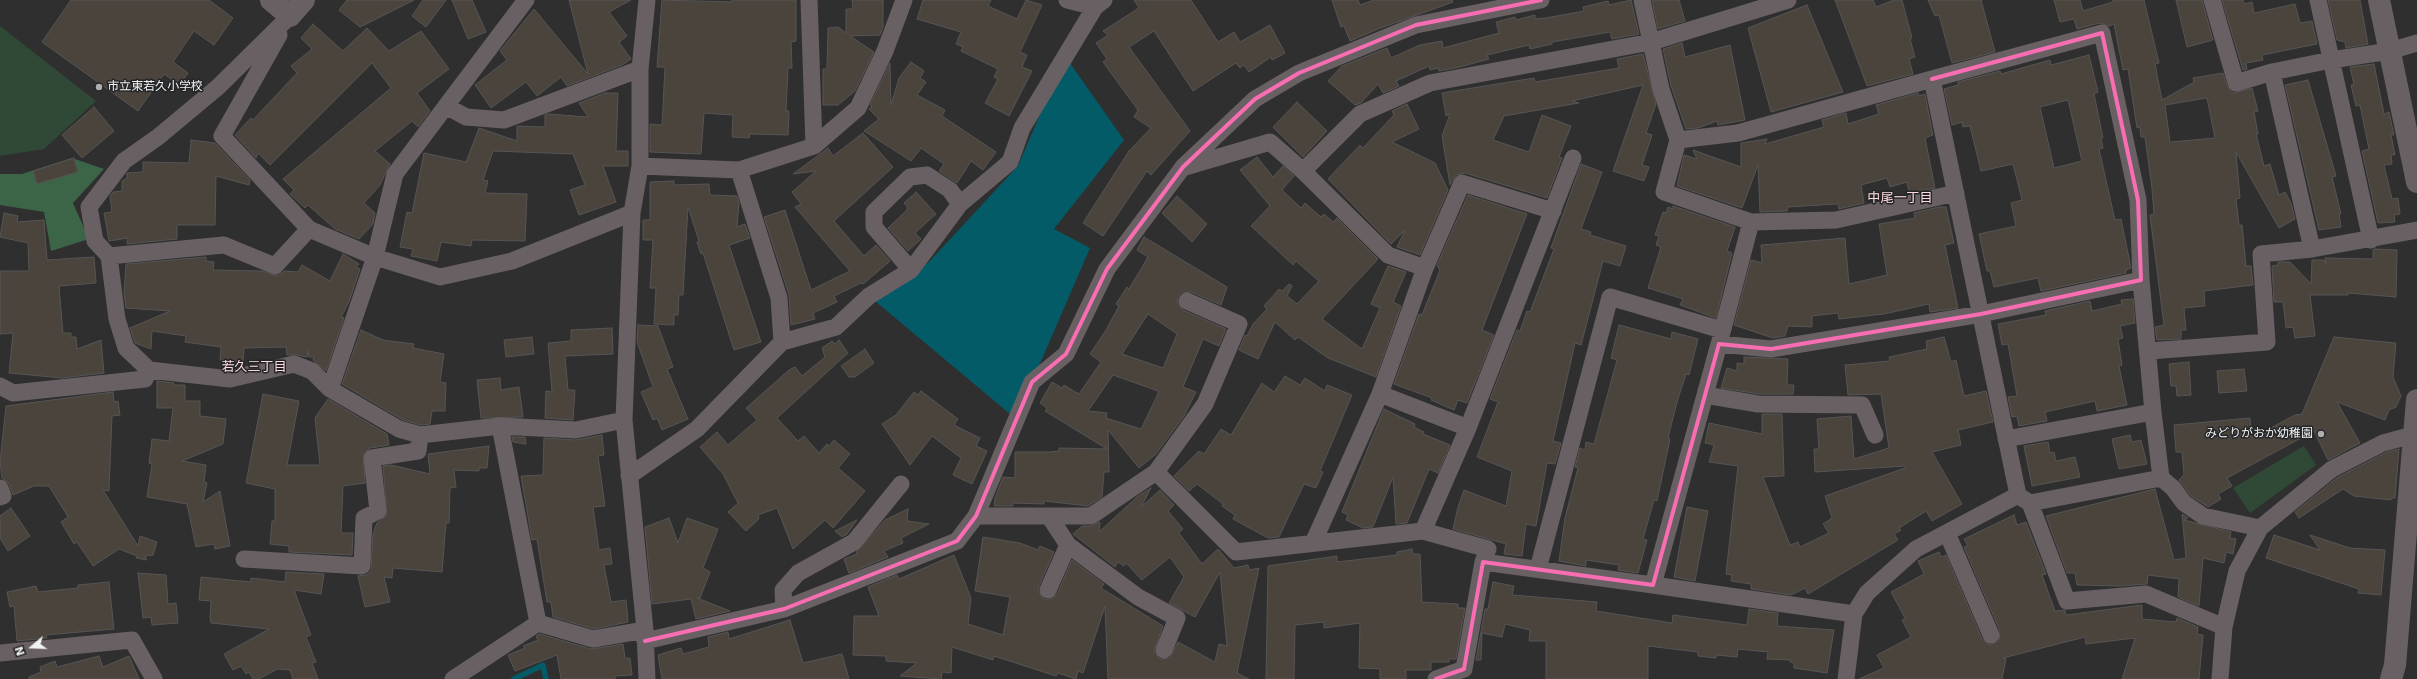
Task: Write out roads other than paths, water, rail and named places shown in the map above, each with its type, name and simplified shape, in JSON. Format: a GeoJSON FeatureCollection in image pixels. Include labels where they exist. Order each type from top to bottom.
{"type":"FeatureCollection","features":[{"type":"Feature","properties":{"kind":"street"},"geometry":{"type":"LineString","coordinates":[[271,0],[297,8]]}},
{"type":"Feature","properties":{"kind":"street"},"geometry":{"type":"LineString","coordinates":[[330,389],[375,257],[395,174],[526,0]]}},
{"type":"Feature","properties":{"kind":"street"},"geometry":{"type":"LineString","coordinates":[[646,679],[645,635],[624,420],[632,213],[640,166],[640,69],[647,0]]}},
{"type":"Feature","properties":{"kind":"street"},"geometry":{"type":"LineString","coordinates":[[809,0],[814,146]]}},
{"type":"Feature","properties":{"kind":"street"},"geometry":{"type":"LineString","coordinates":[[640,166],[739,170],[814,146],[858,108],[885,52],[904,0]]}},
{"type":"Feature","properties":{"kind":"street"},"geometry":{"type":"LineString","coordinates":[[629,476],[697,429],[782,342],[836,327],[869,296],[910,270],[960,204],[1010,162],[1022,128],[1097,2],[1067,0]]}},
{"type":"Feature","properties":{"kind":"street"},"geometry":{"type":"LineString","coordinates":[[453,679],[538,623],[593,639],[645,635],[784,609],[957,541],[976,516],[1032,382],[1066,354],[1107,269],[1183,167],[1255,99],[1299,73],[1416,25],[1468,7],[1541,0]]}},
{"type":"Feature","properties":{"kind":"street"},"geometry":{"type":"LineString","coordinates":[[1642,0],[1661,89],[1678,140],[1664,192],[1751,222],[1836,220],[1956,193]]}},
{"type":"Feature","properties":{"kind":"street"},"geometry":{"type":"LineString","coordinates":[[1302,171],[1360,114],[1430,83],[1651,42],[1788,0]]}},
{"type":"Feature","properties":{"kind":"street"},"geometry":{"type":"LineString","coordinates":[[2212,0],[2236,82],[2272,72],[2331,60],[2390,51],[2417,43]]}},
{"type":"Feature","properties":{"kind":"street"},"geometry":{"type":"LineString","coordinates":[[2318,0],[2371,240]]}},
{"type":"Feature","properties":{"kind":"street"},"geometry":{"type":"LineString","coordinates":[[2379,0],[2417,182]]}},
{"type":"Feature","properties":{"kind":"street"},"geometry":{"type":"LineString","coordinates":[[297,8],[222,136],[309,229],[375,257],[440,277],[512,261],[632,213]]}},
{"type":"Feature","properties":{"kind":"street"},"geometry":{"type":"LineString","coordinates":[[297,8],[218,87],[158,137],[124,161],[89,207],[95,241],[109,256],[117,319],[126,348],[149,370],[230,379],[294,364],[312,371],[330,389],[399,428],[420,435],[500,426],[576,430],[624,420]]}},
{"type":"Feature","properties":{"kind":"street"},"geometry":{"type":"LineString","coordinates":[[1678,140],[1738,133],[2102,32],[2138,200],[2141,280],[2149,350],[2153,412],[2161,478],[2173,488],[2184,503],[2203,516],[2260,528]]}},
{"type":"Feature","properties":{"kind":"street"},"geometry":{"type":"LineString","coordinates":[[446,106],[466,117],[504,120],[640,69]]}},
{"type":"Feature","properties":{"kind":"street"},"geometry":{"type":"LineString","coordinates":[[2272,72],[2312,249]]}},
{"type":"Feature","properties":{"kind":"street"},"geometry":{"type":"LineString","coordinates":[[1932,79],[2006,439],[2024,499],[2067,601],[2146,594],[2224,627]]}},
{"type":"Feature","properties":{"kind":"street"},"geometry":{"type":"LineString","coordinates":[[1183,167],[1270,142],[1388,255],[1426,268]]}},
{"type":"Feature","properties":{"kind":"street"},"geometry":{"type":"LineString","coordinates":[[1423,531],[1468,428],[1573,158]]}},
{"type":"Feature","properties":{"kind":"street"},"geometry":{"type":"LineString","coordinates":[[739,170],[779,298],[782,342]]}},
{"type":"Feature","properties":{"kind":"street"},"geometry":{"type":"LineString","coordinates":[[910,270],[874,227],[874,212],[910,177],[927,175],[950,190],[960,204]]}},
{"type":"Feature","properties":{"kind":"street"},"geometry":{"type":"LineString","coordinates":[[1313,544],[1380,394],[1426,268],[1462,183],[1553,211]]}},
{"type":"Feature","properties":{"kind":"street"},"geometry":{"type":"LineString","coordinates":[[1653,585],[1751,222]]}},
{"type":"Feature","properties":{"kind":"street"},"geometry":{"type":"LineString","coordinates":[[109,256],[224,245],[275,266],[309,229]]}},
{"type":"Feature","properties":{"kind":"street"},"geometry":{"type":"LineString","coordinates":[[2149,350],[2267,342],[2261,254],[2312,249],[2371,240],[2417,230]]}},
{"type":"Feature","properties":{"kind":"street"},"geometry":{"type":"LineString","coordinates":[[1538,569],[1610,297],[1721,337],[1771,349],[1981,314],[2141,280]]}},
{"type":"Feature","properties":{"kind":"street"},"geometry":{"type":"LineString","coordinates":[[976,516],[1091,516],[1156,472],[1206,404],[1239,324],[1187,301]]}},
{"type":"Feature","properties":{"kind":"street"},"geometry":{"type":"LineString","coordinates":[[0,386],[13,393],[137,380],[145,379],[149,370]]}},
{"type":"Feature","properties":{"kind":"street"},"geometry":{"type":"LineString","coordinates":[[1380,394],[1468,428]]}},
{"type":"Feature","properties":{"kind":"street"},"geometry":{"type":"LineString","coordinates":[[1705,395],[1758,404],[1862,405],[1875,435]]}},
{"type":"Feature","properties":{"kind":"street"},"geometry":{"type":"LineString","coordinates":[[2006,439],[2153,412]]}},
{"type":"Feature","properties":{"kind":"street"},"geometry":{"type":"LineString","coordinates":[[2391,679],[2395,665],[2411,525],[2415,419]]}},
{"type":"Feature","properties":{"kind":"street"},"geometry":{"type":"LineString","coordinates":[[2220,679],[2224,627],[2237,571],[2260,528],[2332,469],[2383,442],[2415,419]]}},
{"type":"Feature","properties":{"kind":"street"},"geometry":{"type":"LineString","coordinates":[[500,426],[538,623]]}},
{"type":"Feature","properties":{"kind":"street"},"geometry":{"type":"LineString","coordinates":[[244,559],[362,566],[364,518],[378,511],[372,458],[418,450],[420,435]]}},
{"type":"Feature","properties":{"kind":"street"},"geometry":{"type":"LineString","coordinates":[[1156,472],[1236,552],[1423,531],[1488,549],[1483,562],[1466,674],[1436,679]]}},
{"type":"Feature","properties":{"kind":"street"},"geometry":{"type":"LineString","coordinates":[[1846,679],[1854,614],[1867,593],[1916,549],[1946,533],[2024,499],[2161,478]]}},
{"type":"Feature","properties":{"kind":"street"},"geometry":{"type":"LineString","coordinates":[[784,609],[783,590],[798,572],[854,542],[901,484]]}},
{"type":"Feature","properties":{"kind":"street"},"geometry":{"type":"LineString","coordinates":[[0,488],[3,496],[0,497]]}},
{"type":"Feature","properties":{"kind":"street"},"geometry":{"type":"LineString","coordinates":[[1049,516],[1068,545],[1138,597],[1176,618],[1164,650]]}},
{"type":"Feature","properties":{"kind":"street"},"geometry":{"type":"LineString","coordinates":[[1946,533],[1991,635]]}},
{"type":"Feature","properties":{"kind":"street"},"geometry":{"type":"LineString","coordinates":[[1048,590],[1068,545]]}},
{"type":"Feature","properties":{"kind":"street"},"geometry":{"type":"LineString","coordinates":[[1483,562],[1854,614]]}},
{"type":"Feature","properties":{"kind":"street"},"geometry":{"type":"LineString","coordinates":[[0,653],[132,640],[154,679]]}},
{"type":"Feature","properties":{"kind":"water"},"geometry":{"type":"Polygon","coordinates":[[[1065,56],[1124,140],[1054,229],[1090,248],[1016,419],[869,296],[928,263],[1018,166],[1065,56]]]}},
{"type":"Feature","properties":{"kind":"waterway"},"geometry":{"type":"LineString","coordinates":[[514,679],[543,665],[546,679]]}},
{"type":"Feature","properties":{"kind":"place","name":"市立東若久小学校"},"geometry":{"type":"Point","coordinates":[99,87]}},
{"type":"Feature","properties":{"kind":"place","name":"みどりがおか幼稚園"},"geometry":{"type":"Point","coordinates":[2321,434]}},
{"type":"Feature","properties":{"kind":"district","name":"中尾一丁目"},"geometry":{"type":"Point","coordinates":[1900,199]}},
{"type":"Feature","properties":{"kind":"district","name":"若久三丁目"},"geometry":{"type":"Point","coordinates":[254,368]}}]}
